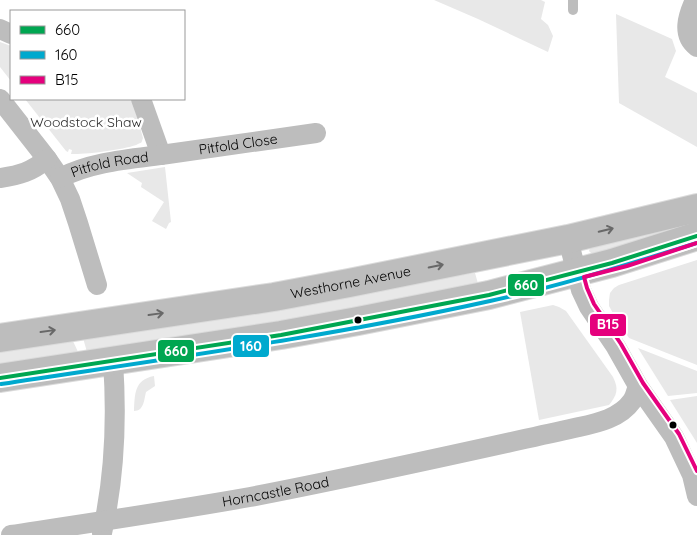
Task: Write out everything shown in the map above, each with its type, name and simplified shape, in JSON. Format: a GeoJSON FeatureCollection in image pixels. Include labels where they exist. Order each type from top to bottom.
{"type":"FeatureCollection","features":[{"type":"Feature","properties":{"kind":"highway","name":"Westhorne Avenue"},"geometry":{"type":"LineString","coordinates":[[0,338],[349,283],[568,239],[693,210]]}},
{"type":"Feature","properties":{"kind":"highway"},"geometry":{"type":"LineString","coordinates":[[0,378],[367,320],[489,295],[576,273],[625,260],[697,236]]}},
{"type":"Feature","properties":{"kind":"street"},"geometry":{"type":"LineString","coordinates":[[690,2],[686,28],[691,42],[697,46]]}},
{"type":"Feature","properties":{"kind":"street"},"geometry":{"type":"LineString","coordinates":[[0,99],[60,178],[73,207],[97,285]]}},
{"type":"Feature","properties":{"kind":"street"},"geometry":{"type":"LineString","coordinates":[[141,100],[161,155]]}},
{"type":"Feature","properties":{"kind":"street","name":"Pitfold Close"},"geometry":{"type":"LineString","coordinates":[[161,155],[316,133]]}},
{"type":"Feature","properties":{"kind":"street","name":"Pitfold Road"},"geometry":{"type":"LineString","coordinates":[[60,178],[91,167],[161,155]]}},
{"type":"Feature","properties":{"kind":"street"},"geometry":{"type":"LineString","coordinates":[[0,178],[20,175],[30,171],[47,159]]}},
{"type":"Feature","properties":{"kind":"street"},"geometry":{"type":"LineString","coordinates":[[568,239],[581,290],[589,307],[616,347],[638,386],[674,437],[694,474],[697,496]]}},
{"type":"Feature","properties":{"kind":"street"},"geometry":{"type":"LineString","coordinates":[[103,528],[115,444],[113,361]]}},
{"type":"Feature","properties":{"kind":"street","name":"Horncastle Road"},"geometry":{"type":"LineString","coordinates":[[11,535],[103,528],[398,467],[595,423],[622,411],[632,401],[638,386]]}},
{"type":"Feature","properties":{"kind":"green space"},"geometry":{"type":"Polygon","coordinates":[[[434,0],[541,0],[545,2],[541,19],[548,25],[553,36],[548,52],[478,19],[434,0]]]}},
{"type":"Feature","properties":{"kind":"green space"},"geometry":{"type":"Polygon","coordinates":[[[616,14],[672,39],[676,51],[665,77],[697,93],[697,147],[619,103],[616,14]]]}},
{"type":"Feature","properties":{"kind":"green space"},"geometry":{"type":"Polygon","coordinates":[[[0,42],[10,46],[10,80],[0,67],[0,42]]]}},
{"type":"Feature","properties":{"kind":"green space","name":"Woodstock Shaw"},"geometry":{"type":"Polygon","coordinates":[[[26,100],[132,100],[143,138],[141,143],[116,150],[85,154],[71,154],[72,150],[69,149],[68,152],[26,100]]]}},
{"type":"Feature","properties":{"kind":"green space"},"geometry":{"type":"Polygon","coordinates":[[[165,167],[171,222],[166,229],[152,221],[164,202],[141,187],[142,183],[127,173],[165,167]]]}},
{"type":"Feature","properties":{"kind":"green space"},"geometry":{"type":"Polygon","coordinates":[[[684,227],[593,255],[589,251],[595,245],[684,227]]]}},
{"type":"Feature","properties":{"kind":"green space"},"geometry":{"type":"Polygon","coordinates":[[[697,260],[697,365],[629,338],[609,306],[609,300],[610,293],[619,285],[697,260]]]}},
{"type":"Feature","properties":{"kind":"green space"},"geometry":{"type":"Polygon","coordinates":[[[475,273],[479,287],[345,313],[87,352],[83,338],[475,273]]]}},
{"type":"Feature","properties":{"kind":"green space"},"geometry":{"type":"Polygon","coordinates":[[[553,305],[566,311],[613,377],[616,392],[609,405],[539,420],[520,312],[553,305]]]}},
{"type":"Feature","properties":{"kind":"green space"},"geometry":{"type":"Polygon","coordinates":[[[72,339],[79,354],[0,365],[0,350],[72,339]]]}},
{"type":"Feature","properties":{"kind":"green space"},"geometry":{"type":"Polygon","coordinates":[[[638,348],[697,371],[697,393],[668,396],[638,348]]]}},
{"type":"Feature","properties":{"kind":"green space"},"geometry":{"type":"Polygon","coordinates":[[[154,376],[155,386],[146,392],[142,407],[134,411],[135,394],[139,384],[147,378],[154,376]]]}},
{"type":"Feature","properties":{"kind":"green space"},"geometry":{"type":"Polygon","coordinates":[[[697,396],[697,443],[670,400],[697,396]]]}},
{"type":"Feature","properties":{"kind":"transit line","name":"660"},"geometry":{"type":"LineString","coordinates":[[0,378],[281,335],[489,295],[612,263],[697,236]]}},
{"type":"Feature","properties":{"kind":"transit line","name":"160"},"geometry":{"type":"LineString","coordinates":[[1,384],[246,347],[429,314],[542,289],[697,243]]}},
{"type":"Feature","properties":{"kind":"transit line","name":"B15"},"geometry":{"type":"LineString","coordinates":[[697,243],[627,266],[584,277],[594,304],[621,344],[643,383],[679,434],[697,471]]}}]}
